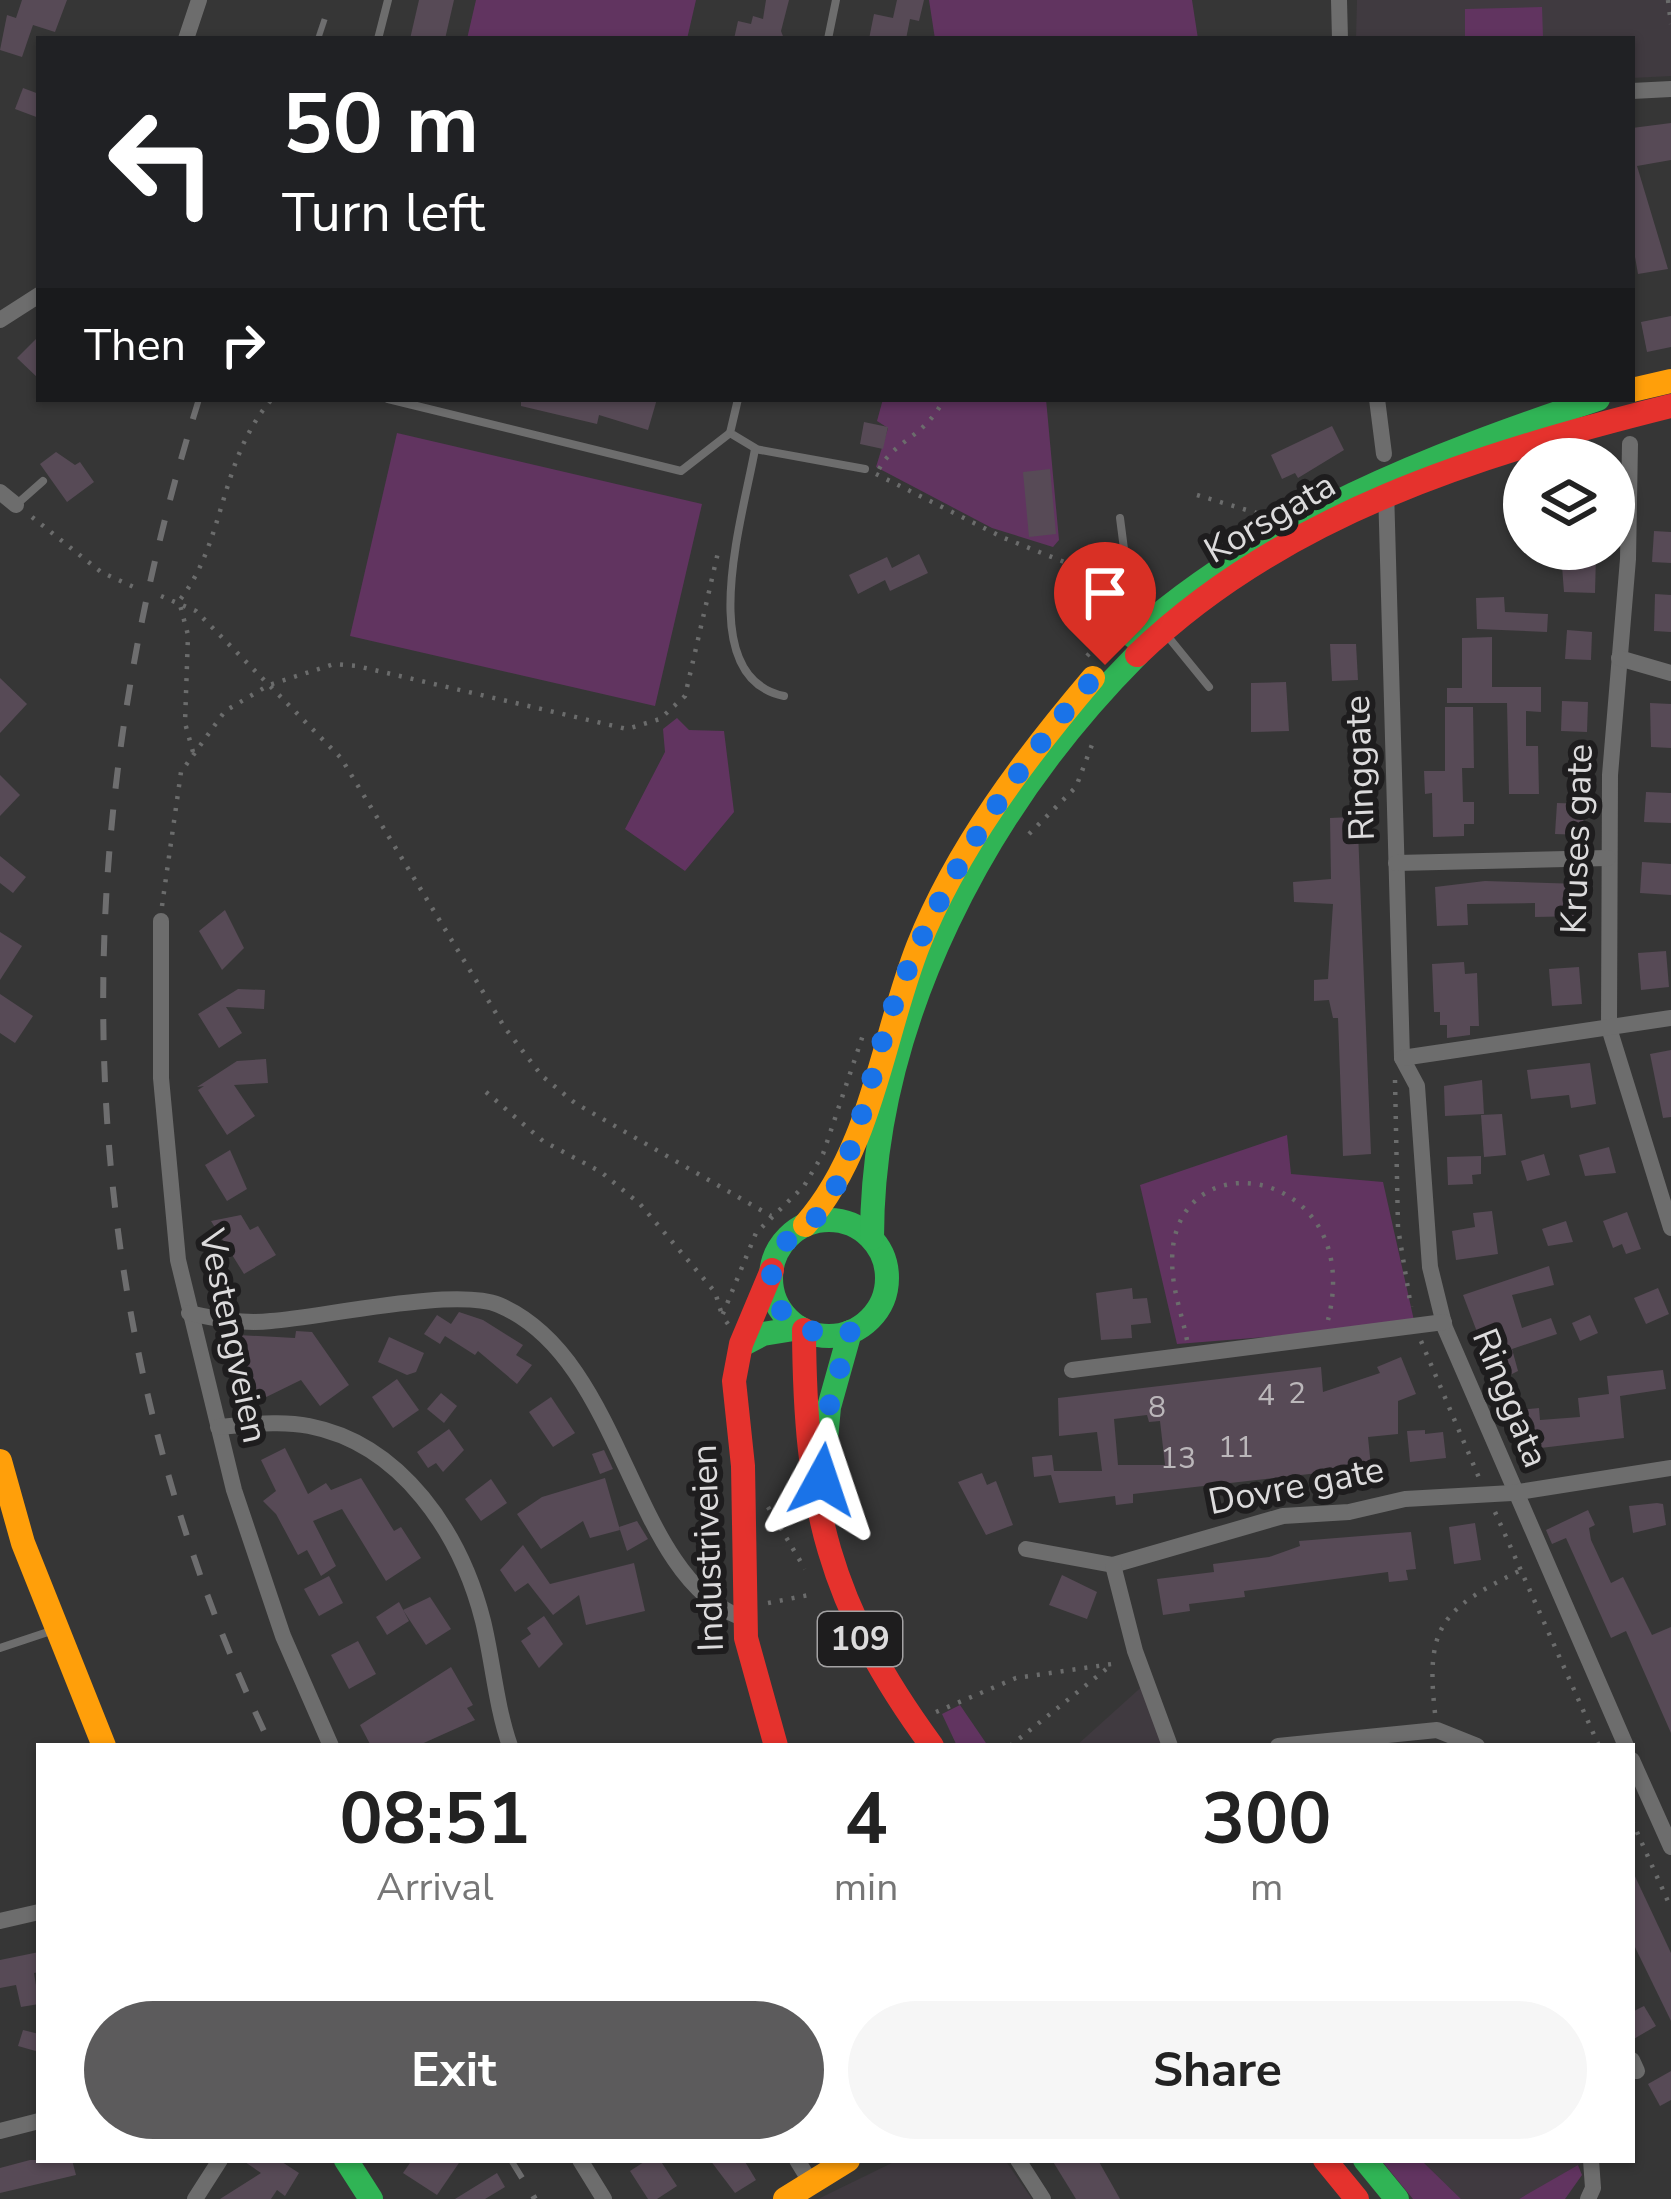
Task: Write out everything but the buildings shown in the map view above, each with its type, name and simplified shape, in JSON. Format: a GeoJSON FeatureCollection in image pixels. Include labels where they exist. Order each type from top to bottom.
{"type":"FeatureCollection","features":[{"type":"Feature","properties":{"kind":"street"},"geometry":{"type":"LineString","coordinates":[[187,36],[199,0]]}},
{"type":"Feature","properties":{"kind":"street"},"geometry":{"type":"LineString","coordinates":[[1339,0],[1340,36]]}},
{"type":"Feature","properties":{"kind":"street"},"geometry":{"type":"LineString","coordinates":[[1635,91],[1671,89]]}},
{"type":"Feature","properties":{"kind":"street"},"geometry":{"type":"LineString","coordinates":[[0,320],[36,298]]}},
{"type":"Feature","properties":{"kind":"street"},"geometry":{"type":"LineString","coordinates":[[1635,389],[1671,381]]}},
{"type":"Feature","properties":{"kind":"street","name":"Ringgate"},"geometry":{"type":"LineString","coordinates":[[1377,402],[1385,475],[1402,1058]]}},
{"type":"Feature","properties":{"kind":"street","name":"Korsgata"},"geometry":{"type":"LineString","coordinates":[[1385,475],[1590,402]]}},
{"type":"Feature","properties":{"kind":"street","name":"Korsgata"},"geometry":{"type":"LineString","coordinates":[[1385,475],[1671,406]]}},
{"type":"Feature","properties":{"kind":"street"},"geometry":{"type":"LineString","coordinates":[[772,1270],[789,1236],[822,1210],[846,1161],[894,1006],[954,874],[1064,712],[1158,623],[1258,542],[1385,475]]}},
{"type":"Feature","properties":{"kind":"street"},"geometry":{"type":"LineString","coordinates":[[0,492],[16,505]]}},
{"type":"Feature","properties":{"kind":"street","name":"Kruses gate"},"geometry":{"type":"LineString","coordinates":[[1627,570],[1609,857],[1609,1028],[1671,1228]]}},
{"type":"Feature","properties":{"kind":"street"},"geometry":{"type":"LineString","coordinates":[[872,1238],[870,1184],[884,1106],[912,1005],[934,952],[1023,796],[1158,623]]}},
{"type":"Feature","properties":{"kind":"street"},"geometry":{"type":"LineString","coordinates":[[1619,658],[1671,673]]}},
{"type":"Feature","properties":{"kind":"street"},"geometry":{"type":"LineString","coordinates":[[1396,863],[1609,857]]}},
{"type":"Feature","properties":{"kind":"street","name":"Vestengveien"},"geometry":{"type":"LineString","coordinates":[[161,921],[161,1078],[178,1260],[218,1427],[283,1636],[330,1743]]}},
{"type":"Feature","properties":{"kind":"street"},"geometry":{"type":"LineString","coordinates":[[1402,1058],[1671,1018]]}},
{"type":"Feature","properties":{"kind":"street","name":"Ringgata"},"geometry":{"type":"LineString","coordinates":[[1402,1058],[1417,1086],[1427,1243],[1444,1322],[1512,1492],[1625,1743]]}},
{"type":"Feature","properties":{"kind":"street"},"geometry":{"type":"LineString","coordinates":[[805,1225],[841,1220],[872,1238]]}},
{"type":"Feature","properties":{"kind":"street","name":"109"},"geometry":{"type":"LineString","coordinates":[[819,1517],[829,1407],[850,1332],[878,1308],[886,1291],[887,1272],[872,1238]]}},
{"type":"Feature","properties":{"kind":"street","name":"109"},"geometry":{"type":"LineString","coordinates":[[772,1270],[777,1303],[802,1329],[802,1432],[819,1517],[849,1617],[888,1688],[930,1743]]}},
{"type":"Feature","properties":{"kind":"street","name":"Industriveien"},"geometry":{"type":"LineString","coordinates":[[772,1270],[744,1344],[736,1382],[743,1466],[740,1613],[748,1667],[775,1743]]}},
{"type":"Feature","properties":{"kind":"street"},"geometry":{"type":"LineString","coordinates":[[189,1313],[266,1322],[459,1299],[494,1303],[518,1316],[595,1400],[679,1563],[712,1606],[740,1613]]}},
{"type":"Feature","properties":{"kind":"street"},"geometry":{"type":"LineString","coordinates":[[1072,1370],[1444,1322]]}},
{"type":"Feature","properties":{"kind":"street"},"geometry":{"type":"LineString","coordinates":[[744,1344],[763,1334],[802,1329],[850,1332]]}},
{"type":"Feature","properties":{"kind":"street"},"geometry":{"type":"LineString","coordinates":[[218,1427],[309,1426],[374,1452],[403,1475],[427,1502],[469,1575],[509,1743]]}},
{"type":"Feature","properties":{"kind":"street"},"geometry":{"type":"LineString","coordinates":[[0,1461],[5,1498],[103,1743]]}},
{"type":"Feature","properties":{"kind":"street","name":"Dovre gate"},"geometry":{"type":"LineString","coordinates":[[1026,1549],[1113,1565],[1282,1516],[1349,1512],[1406,1499],[1512,1492],[1671,1468]]}},
{"type":"Feature","properties":{"kind":"street"},"geometry":{"type":"LineString","coordinates":[[1113,1565],[1135,1651],[1169,1743]]}},
{"type":"Feature","properties":{"kind":"street"},"geometry":{"type":"LineString","coordinates":[[1308,1743],[1437,1730],[1470,1743]]}},
{"type":"Feature","properties":{"kind":"street"},"geometry":{"type":"LineString","coordinates":[[1635,1767],[1671,1846]]}},
{"type":"Feature","properties":{"kind":"street"},"geometry":{"type":"LineString","coordinates":[[2,1915],[36,1912]]}},
{"type":"Feature","properties":{"kind":"street"},"geometry":{"type":"LineString","coordinates":[[0,2131],[36,2122]]}},
{"type":"Feature","properties":{"kind":"street"},"geometry":{"type":"LineString","coordinates":[[195,2199],[218,2163]]}},
{"type":"Feature","properties":{"kind":"street"},"geometry":{"type":"LineString","coordinates":[[348,2163],[371,2199]]}},
{"type":"Feature","properties":{"kind":"street"},"geometry":{"type":"LineString","coordinates":[[582,2163],[604,2199]]}},
{"type":"Feature","properties":{"kind":"street"},"geometry":{"type":"LineString","coordinates":[[798,2163],[811,2183]]}},
{"type":"Feature","properties":{"kind":"street"},"geometry":{"type":"LineString","coordinates":[[784,2199],[843,2163]]}},
{"type":"Feature","properties":{"kind":"street"},"geometry":{"type":"LineString","coordinates":[[1020,2163],[1043,2199]]}},
{"type":"Feature","properties":{"kind":"street"},"geometry":{"type":"LineString","coordinates":[[1327,2163],[1357,2199]]}},
{"type":"Feature","properties":{"kind":"street"},"geometry":{"type":"LineString","coordinates":[[1367,2163],[1396,2199]]}},
{"type":"Feature","properties":{"kind":"street"},"geometry":{"type":"LineString","coordinates":[[1588,2199],[1593,2188],[1591,2163]]}},
{"type":"Feature","properties":{"kind":"lane"},"geometry":{"type":"LineString","coordinates":[[379,36],[388,0]]}},
{"type":"Feature","properties":{"kind":"lane"},"geometry":{"type":"LineString","coordinates":[[829,36],[836,0]]}},
{"type":"Feature","properties":{"kind":"lane"},"geometry":{"type":"LineString","coordinates":[[400,402],[681,471],[730,433],[737,402]]}},
{"type":"Feature","properties":{"kind":"lane"},"geometry":{"type":"LineString","coordinates":[[730,433],[755,448],[865,469]]}},
{"type":"Feature","properties":{"kind":"lane"},"geometry":{"type":"LineString","coordinates":[[755,448],[729,596],[731,630],[743,673],[763,692],[784,696]]}},
{"type":"Feature","properties":{"kind":"lane"},"geometry":{"type":"LineString","coordinates":[[16,505],[44,481]]}},
{"type":"Feature","properties":{"kind":"lane"},"geometry":{"type":"LineString","coordinates":[[1120,518],[1128,580],[1209,687]]}},
{"type":"Feature","properties":{"kind":"lane"},"geometry":{"type":"LineString","coordinates":[[0,1648],[55,1629]]}},
{"type":"Feature","properties":{"kind":"path"},"geometry":{"type":"LineString","coordinates":[[1668,0],[1671,24]]}},
{"type":"Feature","properties":{"kind":"path"},"geometry":{"type":"LineString","coordinates":[[179,601],[198,577],[224,484],[255,418],[269,402]]}},
{"type":"Feature","properties":{"kind":"path"},"geometry":{"type":"LineString","coordinates":[[877,475],[886,457],[933,422],[943,402]]}},
{"type":"Feature","properties":{"kind":"path"},"geometry":{"type":"LineString","coordinates":[[865,469],[1004,538],[1120,584],[1128,580]]}},
{"type":"Feature","properties":{"kind":"path"},"geometry":{"type":"LineString","coordinates":[[1197,495],[1262,514]]}},
{"type":"Feature","properties":{"kind":"path"},"geometry":{"type":"LineString","coordinates":[[16,505],[101,572],[136,588]]}},
{"type":"Feature","properties":{"kind":"path"},"geometry":{"type":"LineString","coordinates":[[161,921],[173,805],[194,752],[225,711],[269,686],[334,664],[627,729],[643,728],[685,696],[722,535]]}},
{"type":"Feature","properties":{"kind":"path"},"geometry":{"type":"LineString","coordinates":[[160,596],[196,611],[341,758],[376,808],[506,1028],[542,1076],[575,1103],[771,1216]]}},
{"type":"Feature","properties":{"kind":"path"},"geometry":{"type":"LineString","coordinates":[[179,601],[188,635],[185,723],[194,752]]}},
{"type":"Feature","properties":{"kind":"path"},"geometry":{"type":"LineString","coordinates":[[1021,841],[1076,787],[1097,730]]}},
{"type":"Feature","properties":{"kind":"path"},"geometry":{"type":"LineString","coordinates":[[487,1092],[543,1141],[601,1172],[640,1204],[715,1292],[722,1316]]}},
{"type":"Feature","properties":{"kind":"path"},"geometry":{"type":"LineString","coordinates":[[1188,1343],[1172,1274],[1175,1241],[1185,1213],[1208,1189],[1234,1184],[1271,1184],[1306,1209],[1333,1252],[1337,1283],[1324,1337]]}},
{"type":"Feature","properties":{"kind":"path"},"geometry":{"type":"LineString","coordinates":[[743,1466],[805,1569]]}},
{"type":"Feature","properties":{"kind":"path"},"geometry":{"type":"LineString","coordinates":[[1437,1730],[1430,1651],[1440,1625],[1474,1593],[1520,1570]]}},
{"type":"Feature","properties":{"kind":"path"},"geometry":{"type":"LineString","coordinates":[[740,1613],[809,1595]]}},
{"type":"Feature","properties":{"kind":"path"},"geometry":{"type":"LineString","coordinates":[[1014,1743],[1135,1651]]}},
{"type":"Feature","properties":{"kind":"path"},"geometry":{"type":"LineString","coordinates":[[936,1712],[1016,1678],[1112,1664]]}},
{"type":"Feature","properties":{"kind":"path"},"geometry":{"type":"LineString","coordinates":[[1635,1828],[1671,1908]]}},
{"type":"Feature","properties":{"kind":"shaded area"},"geometry":{"type":"Polygon","coordinates":[[[476,0],[696,0],[688,36],[468,36],[476,0]]]}},
{"type":"Feature","properties":{"kind":"shaded area"},"geometry":{"type":"Polygon","coordinates":[[[929,0],[1192,0],[1198,36],[935,36],[929,0]]]}},
{"type":"Feature","properties":{"kind":"shaded area"},"geometry":{"type":"Polygon","coordinates":[[[1357,0],[1671,0],[1671,76],[1635,78],[1635,36],[1356,36],[1357,0]]]}},
{"type":"Feature","properties":{"kind":"shaded area"},"geometry":{"type":"Polygon","coordinates":[[[1542,7],[1543,36],[1465,36],[1465,9],[1542,7]]]}},
{"type":"Feature","properties":{"kind":"shaded area"},"geometry":{"type":"Polygon","coordinates":[[[882,402],[1046,402],[1059,540],[1053,547],[992,528],[876,467],[888,428],[877,421],[882,402]]]}},
{"type":"Feature","properties":{"kind":"shaded area"},"geometry":{"type":"Polygon","coordinates":[[[397,433],[702,504],[655,706],[350,636],[397,433]]]}},
{"type":"Feature","properties":{"kind":"shaded area"},"geometry":{"type":"Polygon","coordinates":[[[677,718],[689,730],[724,731],[734,812],[685,871],[625,829],[665,752],[663,729],[677,718]]]}},
{"type":"Feature","properties":{"kind":"shaded area"},"geometry":{"type":"Polygon","coordinates":[[[1287,1135],[1291,1174],[1383,1182],[1415,1325],[1177,1344],[1140,1185],[1287,1135]]]}},
{"type":"Feature","properties":{"kind":"shaded area"},"geometry":{"type":"Polygon","coordinates":[[[1147,1682],[1169,1743],[1079,1743],[1147,1682]]]}},
{"type":"Feature","properties":{"kind":"shaded area"},"geometry":{"type":"Polygon","coordinates":[[[960,1705],[986,1743],[956,1743],[942,1714],[960,1705]]]}},
{"type":"Feature","properties":{"kind":"shaded area"},"geometry":{"type":"Polygon","coordinates":[[[892,2163],[1007,2163],[1032,2199],[818,2199],[892,2163]]]}},
{"type":"Feature","properties":{"kind":"shaded area"},"geometry":{"type":"Polygon","coordinates":[[[1383,2163],[1424,2163],[1461,2199],[1413,2199],[1383,2163]]]}},
{"type":"Feature","properties":{"kind":"shaded area"},"geometry":{"type":"Polygon","coordinates":[[[1424,2163],[1582,2163],[1519,2199],[1461,2199],[1424,2163]]]}},
{"type":"Feature","properties":{"kind":"shaded area"},"geometry":{"type":"Polygon","coordinates":[[[1578,2165],[1582,2175],[1565,2199],[1519,2199],[1578,2165]]]}},
{"type":"Feature","properties":{"kind":"railway"},"geometry":{"type":"LineString","coordinates":[[319,36],[331,0]]}},
{"type":"Feature","properties":{"kind":"railway"},"geometry":{"type":"LineString","coordinates":[[198,402],[153,569],[122,739],[106,910],[105,1080],[121,1249],[153,1417],[203,1583],[270,1743]]}},
{"type":"Feature","properties":{"kind":"railway"},"geometry":{"type":"LineString","coordinates":[[513,2163],[535,2199]]}},
{"type":"Feature","properties":{"kind":"traffic: fast"},"geometry":{"type":"LineString","coordinates":[[1133,636],[1239,557],[1353,494],[1473,443],[1589,402]]}},
{"type":"Feature","properties":{"kind":"traffic: fast"},"geometry":{"type":"LineString","coordinates":[[872,1238],[877,1157],[892,1077],[916,998],[948,922],[987,849],[1032,780],[1137,655]]}},
{"type":"Feature","properties":{"kind":"traffic: fast"},"geometry":{"type":"LineString","coordinates":[[829,1220],[851,1225],[870,1237],[882,1256],[887,1278],[882,1300],[870,1319],[851,1331],[829,1336],[807,1331],[788,1319],[776,1300],[771,1278],[776,1256],[788,1237],[807,1225],[829,1220]]}},
{"type":"Feature","properties":{"kind":"traffic: fast"},"geometry":{"type":"LineString","coordinates":[[744,1344],[763,1334],[800,1328]]}},
{"type":"Feature","properties":{"kind":"traffic: fast"},"geometry":{"type":"LineString","coordinates":[[822,1483],[829,1407],[850,1332]]}},
{"type":"Feature","properties":{"kind":"traffic: fast"},"geometry":{"type":"LineString","coordinates":[[348,2163],[371,2199]]}},
{"type":"Feature","properties":{"kind":"traffic: fast"},"geometry":{"type":"LineString","coordinates":[[1367,2163],[1397,2199]]}},
{"type":"Feature","properties":{"kind":"traffic: slow"},"geometry":{"type":"LineString","coordinates":[[1635,389],[1671,381]]}},
{"type":"Feature","properties":{"kind":"traffic: slow"},"geometry":{"type":"LineString","coordinates":[[805,1225],[828,1195],[861,1128],[918,946],[952,874],[1018,772],[1093,678]]}},
{"type":"Feature","properties":{"kind":"traffic: slow"},"geometry":{"type":"LineString","coordinates":[[0,1461],[23,1543],[103,1743]]}},
{"type":"Feature","properties":{"kind":"traffic: slow"},"geometry":{"type":"LineString","coordinates":[[785,2199],[843,2163]]}},
{"type":"Feature","properties":{"kind":"traffic: jam"},"geometry":{"type":"LineString","coordinates":[[1137,655],[1255,563],[1319,527],[1456,469],[1671,406]]}},
{"type":"Feature","properties":{"kind":"traffic: jam"},"geometry":{"type":"LineString","coordinates":[[772,1270],[741,1344],[734,1381],[743,1466],[746,1638],[775,1743]]}},
{"type":"Feature","properties":{"kind":"traffic: jam"},"geometry":{"type":"LineString","coordinates":[[804,1330],[810,1448],[829,1550],[868,1646],[930,1743]]}},
{"type":"Feature","properties":{"kind":"traffic: jam"},"geometry":{"type":"LineString","coordinates":[[1327,2163],[1357,2199]]}},
{"type":"Feature","properties":{"kind":"route"},"geometry":{"type":"LineString","coordinates":[[822,1480],[829,1407],[850,1332],[819,1334],[800,1328],[787,1317],[772,1287],[778,1251],[822,1210],[846,1161],[894,1006],[954,874],[1008,788],[1105,665]]}}]}
